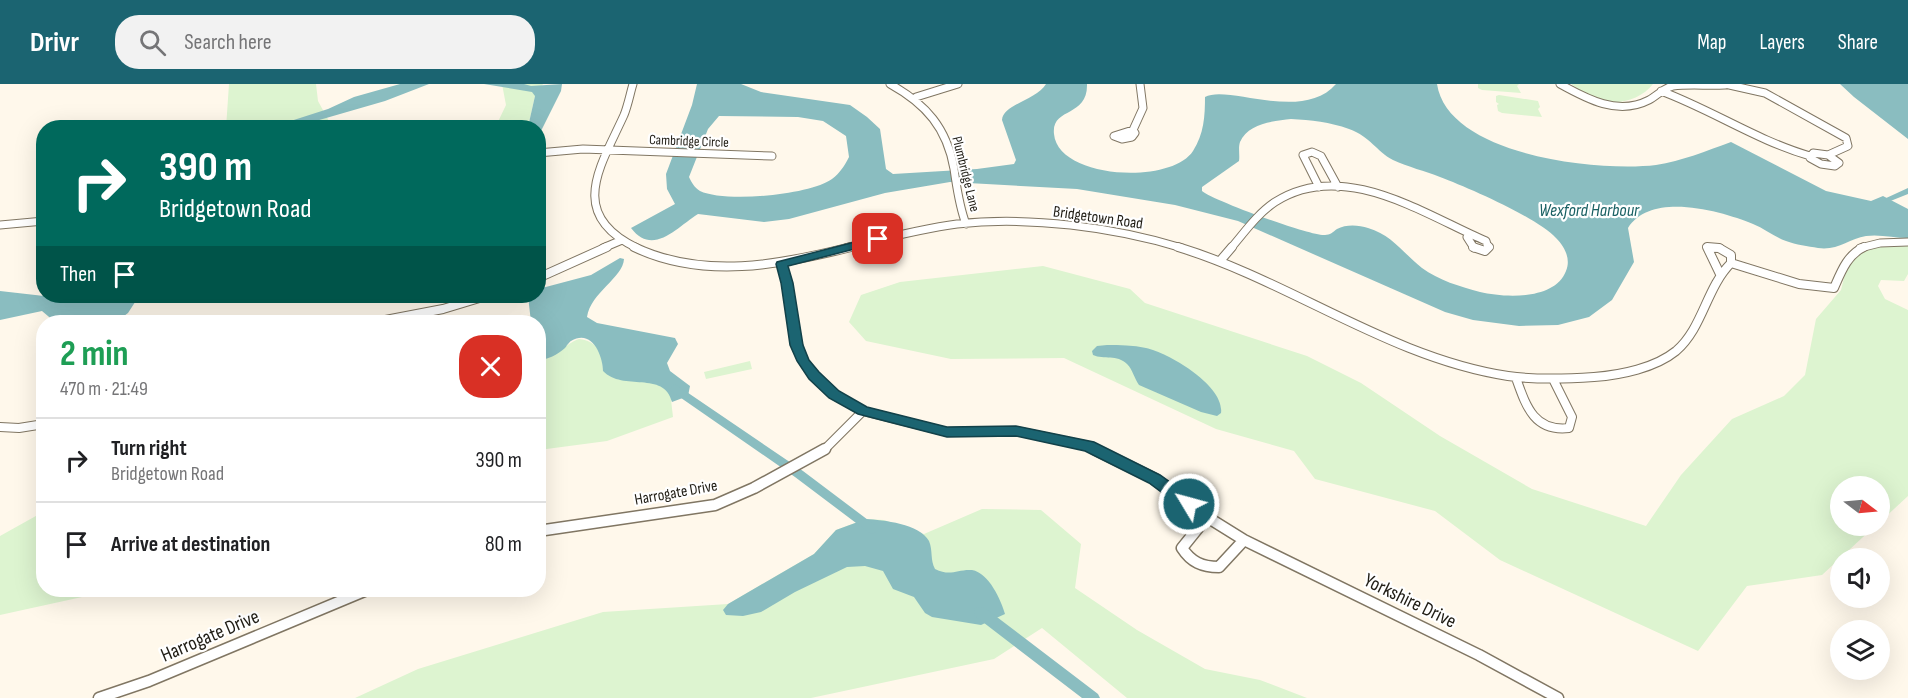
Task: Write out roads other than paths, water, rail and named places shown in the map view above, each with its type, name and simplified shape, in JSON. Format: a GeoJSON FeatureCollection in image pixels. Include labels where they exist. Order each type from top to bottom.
{"type":"FeatureCollection","features":[{"type":"Feature","properties":{"kind":"street"},"geometry":{"type":"LineString","coordinates":[[546,274],[622,240],[599,216],[593,201],[597,170],[625,113],[633,84]]}},
{"type":"Feature","properties":{"kind":"street","name":"Plumbridge Lane"},"geometry":{"type":"LineString","coordinates":[[890,84],[916,97],[933,116],[945,136],[966,224]]}},
{"type":"Feature","properties":{"kind":"street"},"geometry":{"type":"LineString","coordinates":[[916,97],[958,84]]}},
{"type":"Feature","properties":{"kind":"street"},"geometry":{"type":"LineString","coordinates":[[1133,130],[1142,119],[1145,102],[1140,84]]}},
{"type":"Feature","properties":{"kind":"street"},"geometry":{"type":"LineString","coordinates":[[1560,84],[1592,102],[1606,106],[1623,106],[1647,100],[1674,86],[1725,85],[1747,88],[1765,93],[1846,138],[1849,142],[1848,146],[1828,155]]}},
{"type":"Feature","properties":{"kind":"street"},"geometry":{"type":"LineString","coordinates":[[1661,91],[1696,104],[1790,150],[1810,156],[1821,164],[1838,165],[1838,161],[1828,155],[1816,153],[1810,156]]}},
{"type":"Feature","properties":{"kind":"street","name":"Cambridge Circle"},"geometry":{"type":"LineString","coordinates":[[546,152],[583,149],[772,156]]}},
{"type":"Feature","properties":{"kind":"street"},"geometry":{"type":"LineString","coordinates":[[1319,187],[1304,155],[1311,152],[1321,156],[1338,187]]}},
{"type":"Feature","properties":{"kind":"street"},"geometry":{"type":"LineString","coordinates":[[1220,261],[1275,202],[1293,193],[1319,187],[1338,187],[1398,199],[1469,234]]}},
{"type":"Feature","properties":{"kind":"street"},"geometry":{"type":"LineString","coordinates":[[0,225],[36,222]]}},
{"type":"Feature","properties":{"kind":"street","name":"Bridgetown Road"},"geometry":{"type":"LineString","coordinates":[[622,240],[649,253],[696,265],[747,267],[782,264],[898,234],[966,224],[1084,228],[1175,245],[1220,261],[1394,342],[1470,368],[1516,378],[1554,381],[1631,372],[1677,350],[1700,319],[1720,274],[1731,263]]}},
{"type":"Feature","properties":{"kind":"street"},"geometry":{"type":"LineString","coordinates":[[1720,274],[1707,248],[1714,246],[1724,249],[1731,255],[1731,263],[1829,289],[1834,288],[1848,257],[1861,246],[1874,243],[1908,242]]}},
{"type":"Feature","properties":{"kind":"street","name":"Yorkshire Drive"},"geometry":{"type":"LineString","coordinates":[[782,264],[797,345],[803,361],[814,376],[834,394],[863,411],[947,432],[1016,431],[1089,446],[1155,479],[1207,517],[1244,540],[1479,655],[1558,698]]}},
{"type":"Feature","properties":{"kind":"street"},"geometry":{"type":"LineString","coordinates":[[412,315],[463,303]]}},
{"type":"Feature","properties":{"kind":"street"},"geometry":{"type":"LineString","coordinates":[[1516,378],[1530,412],[1543,426],[1569,428],[1572,417],[1554,381]]}},
{"type":"Feature","properties":{"kind":"street","name":"Harrogate Drive"},"geometry":{"type":"LineString","coordinates":[[546,530],[715,505],[777,476],[824,450],[863,411]]}},
{"type":"Feature","properties":{"kind":"street"},"geometry":{"type":"LineString","coordinates":[[0,427],[19,428],[36,425]]}},
{"type":"Feature","properties":{"kind":"street"},"geometry":{"type":"LineString","coordinates":[[1207,517],[1182,548],[1188,558],[1200,566],[1219,567],[1244,540]]}},
{"type":"Feature","properties":{"kind":"street","name":"Harrogate Drive"},"geometry":{"type":"LineString","coordinates":[[99,698],[149,681],[350,597]]}},
{"type":"Feature","properties":{"kind":"water"},"geometry":{"type":"Polygon","coordinates":[[[400,84],[429,84],[385,101],[319,120],[294,120],[328,109],[354,97],[400,84]]]}},
{"type":"Feature","properties":{"kind":"water"},"geometry":{"type":"Polygon","coordinates":[[[484,84],[531,86],[562,84],[561,91],[546,121],[530,120],[535,96],[532,92],[484,84]]]}},
{"type":"Feature","properties":{"kind":"water","name":"Wexford Harbour"},"geometry":{"type":"Polygon","coordinates":[[[697,84],[741,84],[761,92],[850,105],[880,129],[886,169],[893,174],[977,169],[1014,164],[1016,160],[1002,120],[1008,110],[1035,94],[1046,84],[1087,84],[1086,95],[1082,102],[1063,115],[1055,125],[1054,134],[1060,149],[1074,160],[1094,168],[1117,172],[1140,172],[1163,169],[1181,162],[1193,151],[1200,138],[1203,125],[1205,97],[1216,94],[1286,102],[1304,101],[1322,95],[1336,84],[1437,84],[1447,108],[1468,128],[1496,143],[1529,154],[1599,165],[1656,165],[1685,158],[1731,142],[1826,191],[1871,201],[1883,196],[1908,209],[1908,238],[1866,236],[1831,248],[1818,248],[1790,242],[1753,224],[1723,214],[1687,207],[1653,210],[1639,217],[1628,228],[1634,262],[1612,300],[1589,317],[1558,325],[1519,326],[1473,320],[1445,312],[1238,221],[1175,205],[1077,189],[950,182],[885,193],[789,219],[764,222],[698,214],[665,237],[648,240],[639,236],[631,228],[675,204],[667,189],[666,174],[692,105],[697,84]],[[719,116],[708,129],[689,177],[700,191],[712,195],[767,196],[821,185],[832,179],[842,169],[849,157],[846,136],[823,121],[798,117],[719,116]],[[1291,119],[1262,124],[1249,131],[1240,142],[1239,161],[1202,187],[1202,191],[1262,217],[1316,234],[1325,235],[1348,226],[1368,228],[1391,240],[1415,262],[1435,276],[1480,292],[1529,295],[1552,287],[1566,271],[1567,258],[1559,242],[1534,221],[1518,212],[1452,182],[1393,160],[1357,132],[1320,122],[1291,119]]]}},
{"type":"Feature","properties":{"kind":"water"},"geometry":{"type":"Polygon","coordinates":[[[1840,84],[1908,84],[1908,139],[1854,97],[1840,84]]]}},
{"type":"Feature","properties":{"kind":"water"},"geometry":{"type":"Polygon","coordinates":[[[620,258],[624,259],[618,273],[594,300],[587,317],[597,323],[675,338],[678,344],[667,363],[670,371],[690,386],[688,396],[672,402],[668,392],[661,387],[611,377],[603,371],[601,358],[595,346],[585,338],[571,341],[559,353],[546,359],[546,315],[530,315],[529,303],[546,303],[546,287],[591,275],[620,258]]]}},
{"type":"Feature","properties":{"kind":"water"},"geometry":{"type":"Polygon","coordinates":[[[0,291],[36,295],[36,303],[134,303],[125,315],[47,315],[42,311],[0,320],[0,291]]]}},
{"type":"Feature","properties":{"kind":"water"},"geometry":{"type":"Polygon","coordinates":[[[1097,346],[1146,348],[1168,356],[1194,372],[1205,382],[1220,403],[1221,413],[1217,416],[1201,412],[1139,385],[1131,369],[1123,361],[1093,355],[1092,351],[1097,346]]]}},
{"type":"Feature","properties":{"kind":"water"},"geometry":{"type":"Polygon","coordinates":[[[866,519],[900,524],[924,535],[929,541],[935,569],[945,572],[972,570],[984,576],[1001,602],[1005,614],[981,625],[932,617],[925,613],[914,597],[893,589],[883,571],[865,566],[847,567],[795,592],[761,612],[743,616],[726,615],[723,610],[728,604],[814,554],[836,530],[866,519]]]}},
{"type":"Feature","properties":{"kind":"waterway"},"geometry":{"type":"LineString","coordinates":[[1888,199],[1908,191]]}},
{"type":"Feature","properties":{"kind":"waterway"},"geometry":{"type":"LineString","coordinates":[[675,388],[799,474],[872,529]]}},
{"type":"Feature","properties":{"kind":"waterway"},"geometry":{"type":"LineString","coordinates":[[980,612],[1093,698]]}}]}
